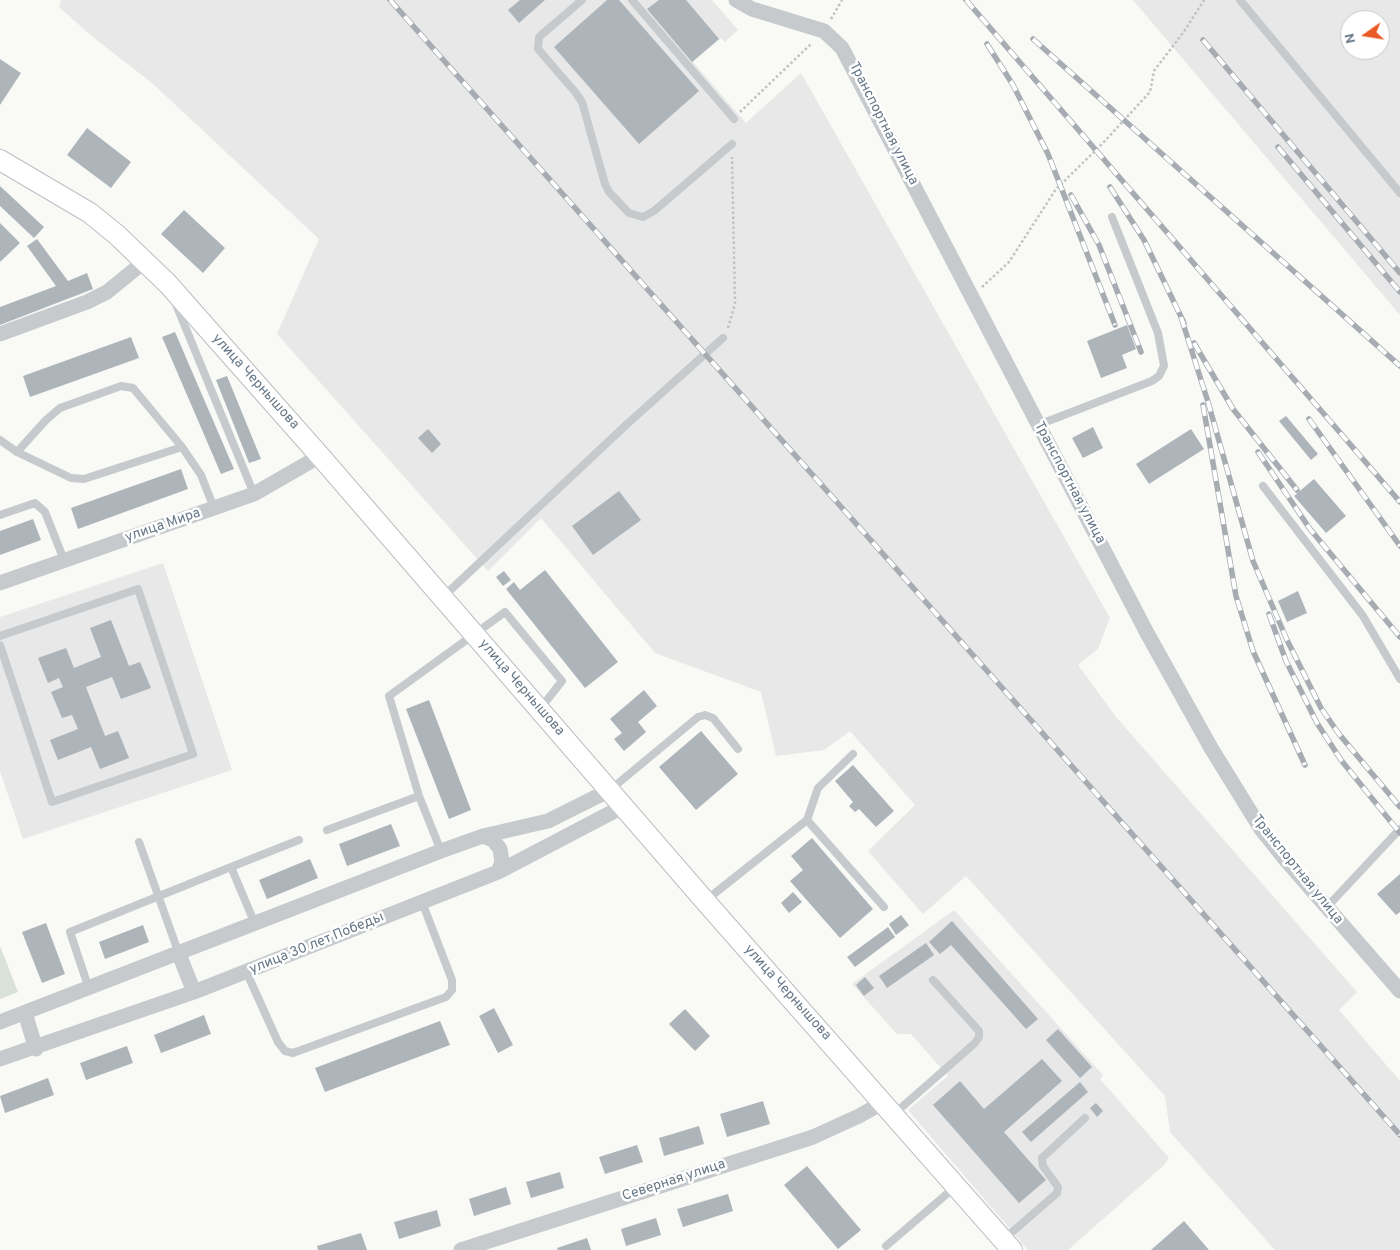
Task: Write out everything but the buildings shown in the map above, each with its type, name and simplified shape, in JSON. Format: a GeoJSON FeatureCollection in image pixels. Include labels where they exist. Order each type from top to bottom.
{"type":"FeatureCollection","features":[{"type":"Feature","properties":{"kind":"main road","name":"улица Чернышова"},"geometry":{"type":"LineString","coordinates":[[0,160],[90,213],[145,261],[168,284],[442,596],[705,901],[1008,1245]]}},
{"type":"Feature","properties":{"kind":"street","name":"Транспортная улица"},"geometry":{"type":"LineString","coordinates":[[736,0],[752,9],[824,31],[835,39],[852,64],[1142,625],[1211,748],[1261,829],[1326,908],[1400,991]]}},
{"type":"Feature","properties":{"kind":"street"},"geometry":{"type":"LineString","coordinates":[[0,334],[87,302],[107,292],[145,261]]}},
{"type":"Feature","properties":{"kind":"street","name":"улица Мира"},"geometry":{"type":"LineString","coordinates":[[0,583],[254,494],[320,456]]}},
{"type":"Feature","properties":{"kind":"street"},"geometry":{"type":"LineString","coordinates":[[0,1022],[441,851],[483,836],[548,821],[610,790]]}},
{"type":"Feature","properties":{"kind":"street","name":"улица 30 лет Победы"},"geometry":{"type":"LineString","coordinates":[[0,1059],[36,1049],[194,992],[498,872],[624,806]]}},
{"type":"Feature","properties":{"kind":"street"},"geometry":{"type":"LineString","coordinates":[[483,836],[493,840],[500,849],[502,862],[498,872]]}},
{"type":"Feature","properties":{"kind":"street"},"geometry":{"type":"LineString","coordinates":[[179,954],[194,992]]}},
{"type":"Feature","properties":{"kind":"street"},"geometry":{"type":"LineString","coordinates":[[25,1013],[36,1049]]}},
{"type":"Feature","properties":{"kind":"street","name":"Северная улица"},"geometry":{"type":"LineString","coordinates":[[461,1250],[813,1136],[889,1108]]}},
{"type":"Feature","properties":{"kind":"lane"},"geometry":{"type":"LineString","coordinates":[[582,0],[540,37],[537,43],[538,49],[582,102],[605,184],[609,192],[629,214],[642,217],[654,211],[732,144]]}},
{"type":"Feature","properties":{"kind":"lane"},"geometry":{"type":"LineString","coordinates":[[632,0],[734,119]]}},
{"type":"Feature","properties":{"kind":"lane"},"geometry":{"type":"LineString","coordinates":[[1240,0],[1400,193]]}},
{"type":"Feature","properties":{"kind":"lane"},"geometry":{"type":"LineString","coordinates":[[1038,425],[1152,381],[1159,376],[1164,366],[1158,334],[1112,217]]}},
{"type":"Feature","properties":{"kind":"lane"},"geometry":{"type":"LineString","coordinates":[[168,284],[254,494]]}},
{"type":"Feature","properties":{"kind":"lane"},"geometry":{"type":"LineString","coordinates":[[442,596],[626,425],[723,338]]}},
{"type":"Feature","properties":{"kind":"lane"},"geometry":{"type":"LineString","coordinates":[[18,452],[46,420],[60,408],[120,386],[133,388],[142,396],[182,447],[201,475],[214,508]]}},
{"type":"Feature","properties":{"kind":"lane"},"geometry":{"type":"LineString","coordinates":[[0,440],[18,452],[71,478],[84,479],[182,447]]}},
{"type":"Feature","properties":{"kind":"lane"},"geometry":{"type":"LineString","coordinates":[[1263,486],[1363,616],[1400,679]]}},
{"type":"Feature","properties":{"kind":"lane"},"geometry":{"type":"LineString","coordinates":[[0,515],[35,503],[45,512],[64,560]]}},
{"type":"Feature","properties":{"kind":"lane"},"geometry":{"type":"LineString","coordinates":[[0,636],[138,589],[193,754],[52,802],[0,645]]}},
{"type":"Feature","properties":{"kind":"lane"},"geometry":{"type":"LineString","coordinates":[[441,851],[419,796],[389,696],[506,612],[562,681],[540,709]]}},
{"type":"Feature","properties":{"kind":"lane"},"geometry":{"type":"LineString","coordinates":[[610,790],[698,717],[705,715],[713,718],[738,748]]}},
{"type":"Feature","properties":{"kind":"lane"},"geometry":{"type":"LineString","coordinates":[[705,901],[807,820],[818,788],[854,754]]}},
{"type":"Feature","properties":{"kind":"lane"},"geometry":{"type":"LineString","coordinates":[[326,830],[419,796]]}},
{"type":"Feature","properties":{"kind":"lane"},"geometry":{"type":"LineString","coordinates":[[807,820],[884,907]]}},
{"type":"Feature","properties":{"kind":"lane"},"geometry":{"type":"LineString","coordinates":[[1326,908],[1400,829]]}},
{"type":"Feature","properties":{"kind":"lane"},"geometry":{"type":"LineString","coordinates":[[89,989],[70,932],[157,895],[299,840]]}},
{"type":"Feature","properties":{"kind":"lane"},"geometry":{"type":"LineString","coordinates":[[139,842],[179,954]]}},
{"type":"Feature","properties":{"kind":"lane"},"geometry":{"type":"LineString","coordinates":[[231,867],[255,924]]}},
{"type":"Feature","properties":{"kind":"lane"},"geometry":{"type":"LineString","coordinates":[[246,972],[278,1042],[285,1051],[293,1053],[446,997],[452,990],[452,980],[422,902]]}},
{"type":"Feature","properties":{"kind":"lane"},"geometry":{"type":"LineString","coordinates":[[889,1108],[979,1037],[979,1031],[933,980]]}},
{"type":"Feature","properties":{"kind":"lane"},"geometry":{"type":"LineString","coordinates":[[1008,1245],[1057,1193],[1058,1187],[1043,1166],[1042,1158],[1085,1118]]}},
{"type":"Feature","properties":{"kind":"lane"},"geometry":{"type":"LineString","coordinates":[[886,1246],[956,1186]]}},
{"type":"Feature","properties":{"kind":"path"},"geometry":{"type":"LineString","coordinates":[[734,119],[824,31],[842,0]]}},
{"type":"Feature","properties":{"kind":"path"},"geometry":{"type":"LineString","coordinates":[[972,296],[1009,262],[1056,189],[1150,92],[1154,71],[1185,30],[1204,0]]}},
{"type":"Feature","properties":{"kind":"path"},"geometry":{"type":"LineString","coordinates":[[723,338],[732,320],[735,304],[732,144]]}},
{"type":"Feature","properties":{"kind":"shaded area"},"geometry":{"type":"Polygon","coordinates":[[[61,0],[712,0],[738,30],[725,42],[721,38],[693,62],[746,123],[801,73],[1110,618],[1098,649],[1078,665],[1116,717],[1357,992],[1339,1010],[1400,1081],[1400,1250],[1275,1250],[1170,1132],[1165,1096],[966,876],[923,914],[868,851],[915,805],[850,731],[824,750],[776,756],[761,692],[655,653],[541,518],[488,571],[277,334],[319,239],[152,83],[94,38],[59,7],[61,0]]]}},
{"type":"Feature","properties":{"kind":"shaded area"},"geometry":{"type":"Polygon","coordinates":[[[1133,0],[1400,0],[1400,315],[1133,0]]]}},
{"type":"Feature","properties":{"kind":"shaded area"},"geometry":{"type":"Polygon","coordinates":[[[163,563],[232,770],[23,839],[0,771],[0,617],[163,563]]]}},
{"type":"Feature","properties":{"kind":"shaded area"},"geometry":{"type":"Polygon","coordinates":[[[954,910],[1103,1075],[1100,1079],[1169,1158],[1163,1166],[1068,1250],[1028,1250],[908,1110],[948,1076],[911,1034],[897,1034],[852,984],[954,910]]]}},
{"type":"Feature","properties":{"kind":"shaded area"},"geometry":{"type":"Polygon","coordinates":[[[0,946],[18,992],[0,999],[0,946]]]}},
{"type":"Feature","properties":{"kind":"railway"},"geometry":{"type":"LineString","coordinates":[[390,0],[1400,1135]]}},
{"type":"Feature","properties":{"kind":"railway"},"geometry":{"type":"LineString","coordinates":[[966,0],[1400,502]]}},
{"type":"Feature","properties":{"kind":"railway"},"geometry":{"type":"LineString","coordinates":[[1033,39],[1400,366]]}},
{"type":"Feature","properties":{"kind":"railway"},"geometry":{"type":"LineString","coordinates":[[1203,40],[1400,273]]}},
{"type":"Feature","properties":{"kind":"railway"},"geometry":{"type":"LineString","coordinates":[[987,44],[1013,85],[1048,154],[1115,325]]}},
{"type":"Feature","properties":{"kind":"railway"},"geometry":{"type":"LineString","coordinates":[[1278,147],[1400,292]]}},
{"type":"Feature","properties":{"kind":"railway"},"geometry":{"type":"LineString","coordinates":[[1110,187],[1144,240],[1184,323]]}},
{"type":"Feature","properties":{"kind":"railway"},"geometry":{"type":"LineString","coordinates":[[1071,195],[1099,245],[1141,352]]}},
{"type":"Feature","properties":{"kind":"railway"},"geometry":{"type":"LineString","coordinates":[[1181,317],[1208,402],[1253,561],[1287,640],[1321,708],[1339,734],[1400,807]]}},
{"type":"Feature","properties":{"kind":"railway"},"geometry":{"type":"LineString","coordinates":[[1194,343],[1233,409],[1297,490]]}},
{"type":"Feature","properties":{"kind":"railway"},"geometry":{"type":"LineString","coordinates":[[1203,405],[1236,596],[1253,651],[1305,765]]}},
{"type":"Feature","properties":{"kind":"railway"},"geometry":{"type":"LineString","coordinates":[[1309,419],[1400,546]]}},
{"type":"Feature","properties":{"kind":"railway"},"geometry":{"type":"LineString","coordinates":[[1258,452],[1310,529],[1400,637]]}},
{"type":"Feature","properties":{"kind":"railway"},"geometry":{"type":"LineString","coordinates":[[1269,614],[1286,661],[1317,723],[1341,760],[1400,833]]}}]}
